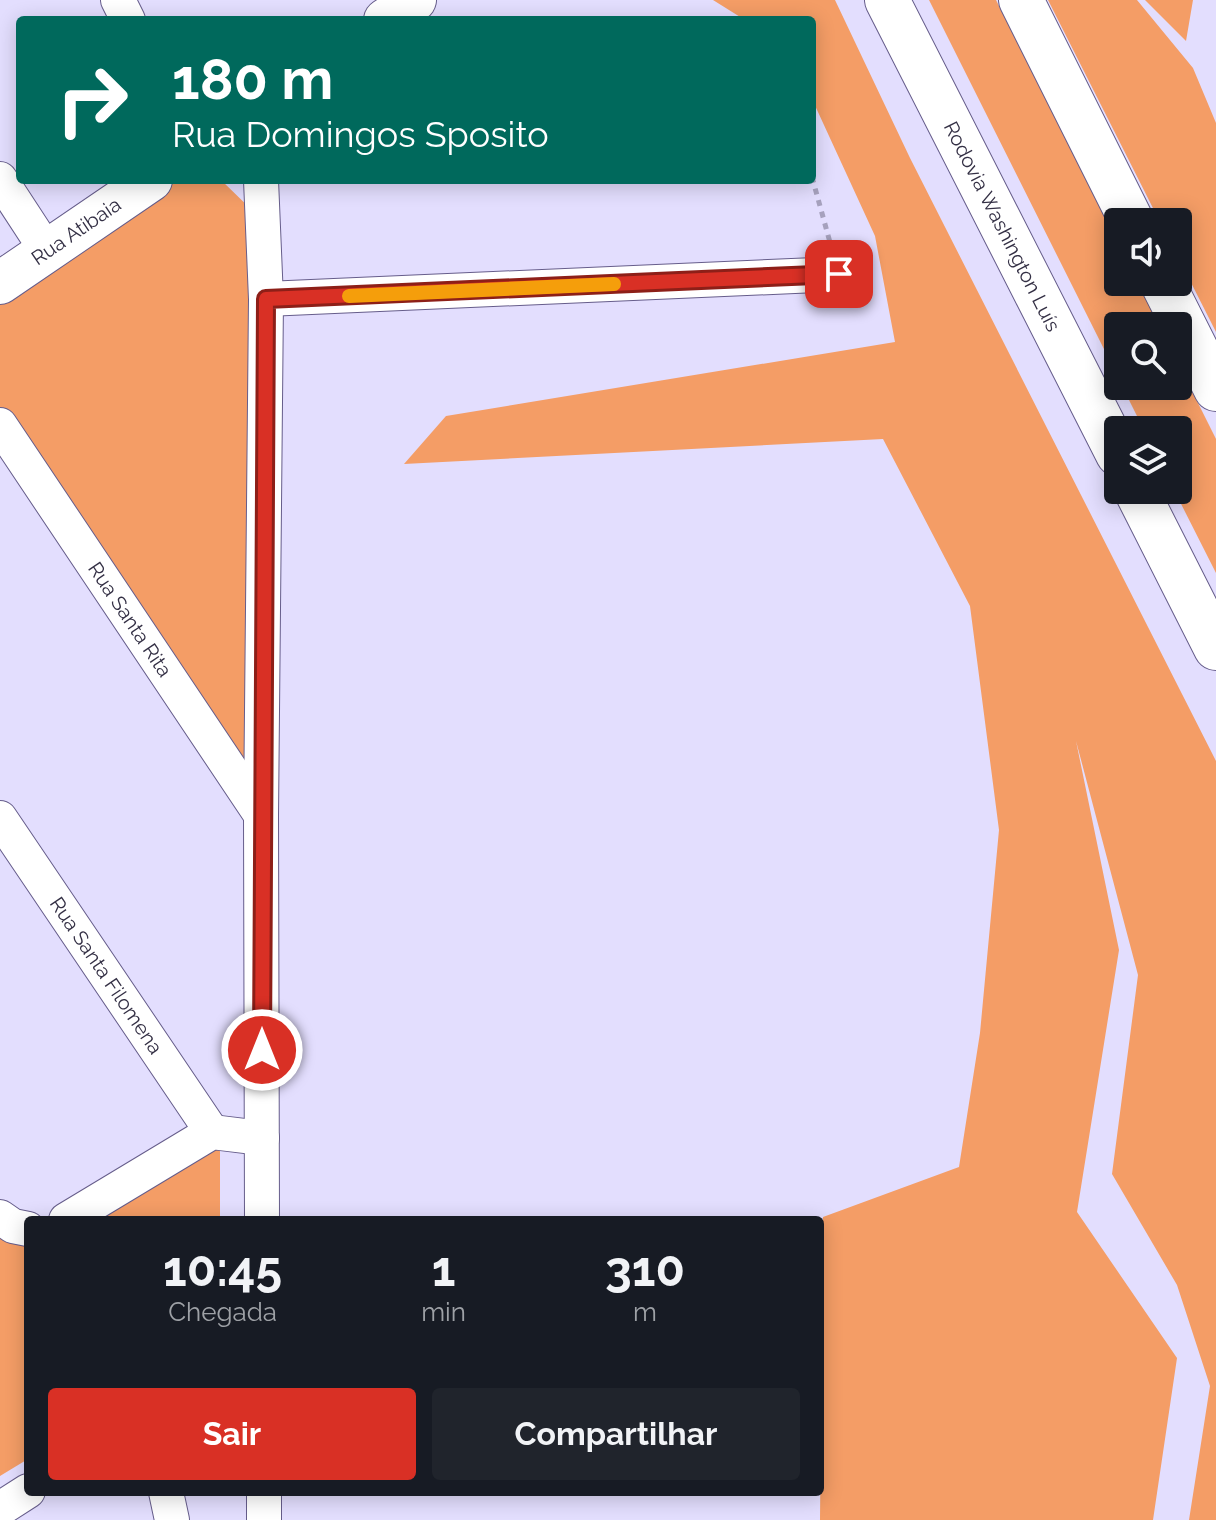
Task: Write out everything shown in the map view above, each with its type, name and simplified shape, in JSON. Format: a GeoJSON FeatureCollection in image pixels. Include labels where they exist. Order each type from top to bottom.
{"type":"FeatureCollection","features":[{"type":"Feature","properties":{"kind":"highway","name":"Rodovia Washington Luís"},"geometry":{"type":"LineString","coordinates":[[887,0],[1104,426]]}},
{"type":"Feature","properties":{"kind":"highway"},"geometry":{"type":"LineString","coordinates":[[1021,0],[1125,208]]}},
{"type":"Feature","properties":{"kind":"highway"},"geometry":{"type":"LineString","coordinates":[[1169,296],[1216,389]]}},
{"type":"Feature","properties":{"kind":"highway"},"geometry":{"type":"LineString","coordinates":[[1143,504],[1216,648]]}},
{"type":"Feature","properties":{"kind":"street"},"geometry":{"type":"LineString","coordinates":[[391,16],[415,0]]}},
{"type":"Feature","properties":{"kind":"street"},"geometry":{"type":"LineString","coordinates":[[0,179],[47,251]]}},
{"type":"Feature","properties":{"kind":"street","name":"Rua Atibaia"},"geometry":{"type":"LineString","coordinates":[[0,283],[145,184]]}},
{"type":"Feature","properties":{"kind":"street"},"geometry":{"type":"LineString","coordinates":[[261,184],[266,299],[261,815],[262,1216]]}},
{"type":"Feature","properties":{"kind":"street"},"geometry":{"type":"LineString","coordinates":[[266,299],[839,274]]}},
{"type":"Feature","properties":{"kind":"street","name":"Rua Santa Rita"},"geometry":{"type":"LineString","coordinates":[[0,425],[261,815]]}},
{"type":"Feature","properties":{"kind":"street","name":"Rua Santa Filomena"},"geometry":{"type":"LineString","coordinates":[[0,818],[212,1132]]}},
{"type":"Feature","properties":{"kind":"street"},"geometry":{"type":"LineString","coordinates":[[73,1216],[212,1132],[262,1138]]}},
{"type":"Feature","properties":{"kind":"street"},"geometry":{"type":"LineString","coordinates":[[0,1217],[13,1226],[24,1228]]}},
{"type":"Feature","properties":{"kind":"street"},"geometry":{"type":"LineString","coordinates":[[0,1509],[24,1494]]}},
{"type":"Feature","properties":{"kind":"street"},"geometry":{"type":"LineString","coordinates":[[167,1496],[172,1520]]}},
{"type":"Feature","properties":{"kind":"street"},"geometry":{"type":"LineString","coordinates":[[264,1496],[264,1520]]}},
{"type":"Feature","properties":{"kind":"path"},"geometry":{"type":"LineString","coordinates":[[814,184],[839,274]]}},
{"type":"Feature","properties":{"kind":"shaded area"},"geometry":{"type":"Polygon","coordinates":[[[713,0],[835,0],[910,158],[1216,761],[1216,1520],[1189,1520],[1210,1386],[1177,1285],[1112,1174],[1138,975],[1076,741],[1119,950],[1077,1212],[1177,1358],[1153,1520],[820,1520],[820,1496],[824,1496],[824,1217],[959,1167],[980,1033],[999,830],[970,606],[883,439],[404,464],[446,416],[895,342],[875,236],[816,108],[816,16],[739,16],[713,0]]]}},
{"type":"Feature","properties":{"kind":"shaded area"},"geometry":{"type":"Polygon","coordinates":[[[929,0],[996,0],[1104,215],[1104,296],[1145,296],[1153,312],[1104,312],[1104,349],[929,0]]]}},
{"type":"Feature","properties":{"kind":"shaded area"},"geometry":{"type":"Polygon","coordinates":[[[1048,0],[1137,0],[1193,68],[1216,123],[1216,332],[1192,285],[1192,208],[1153,208],[1048,0]]]}},
{"type":"Feature","properties":{"kind":"shaded area"},"geometry":{"type":"Polygon","coordinates":[[[1145,0],[1193,0],[1186,41],[1145,0]]]}},
{"type":"Feature","properties":{"kind":"shaded area"},"geometry":{"type":"Polygon","coordinates":[[[151,184],[225,184],[257,215],[259,808],[0,420],[0,286],[151,184]]]}},
{"type":"Feature","properties":{"kind":"shaded area"},"geometry":{"type":"Polygon","coordinates":[[[1192,391],[1216,439],[1216,573],[1181,504],[1192,504],[1192,416],[1137,416],[1129,400],[1192,400],[1192,391]]]}},
{"type":"Feature","properties":{"kind":"shaded area"},"geometry":{"type":"Polygon","coordinates":[[[220,1142],[220,1216],[92,1216],[220,1142]]]}},
{"type":"Feature","properties":{"kind":"shaded area"},"geometry":{"type":"Polygon","coordinates":[[[0,1225],[24,1234],[24,1461],[0,1476],[0,1225]]]}},
{"type":"Feature","properties":{"kind":"slow traffic"},"geometry":{"type":"LineString","coordinates":[[349,296],[614,284]]}},
{"type":"Feature","properties":{"kind":"route"},"geometry":{"type":"LineString","coordinates":[[262,1050],[266,299],[839,274]]}}]}
